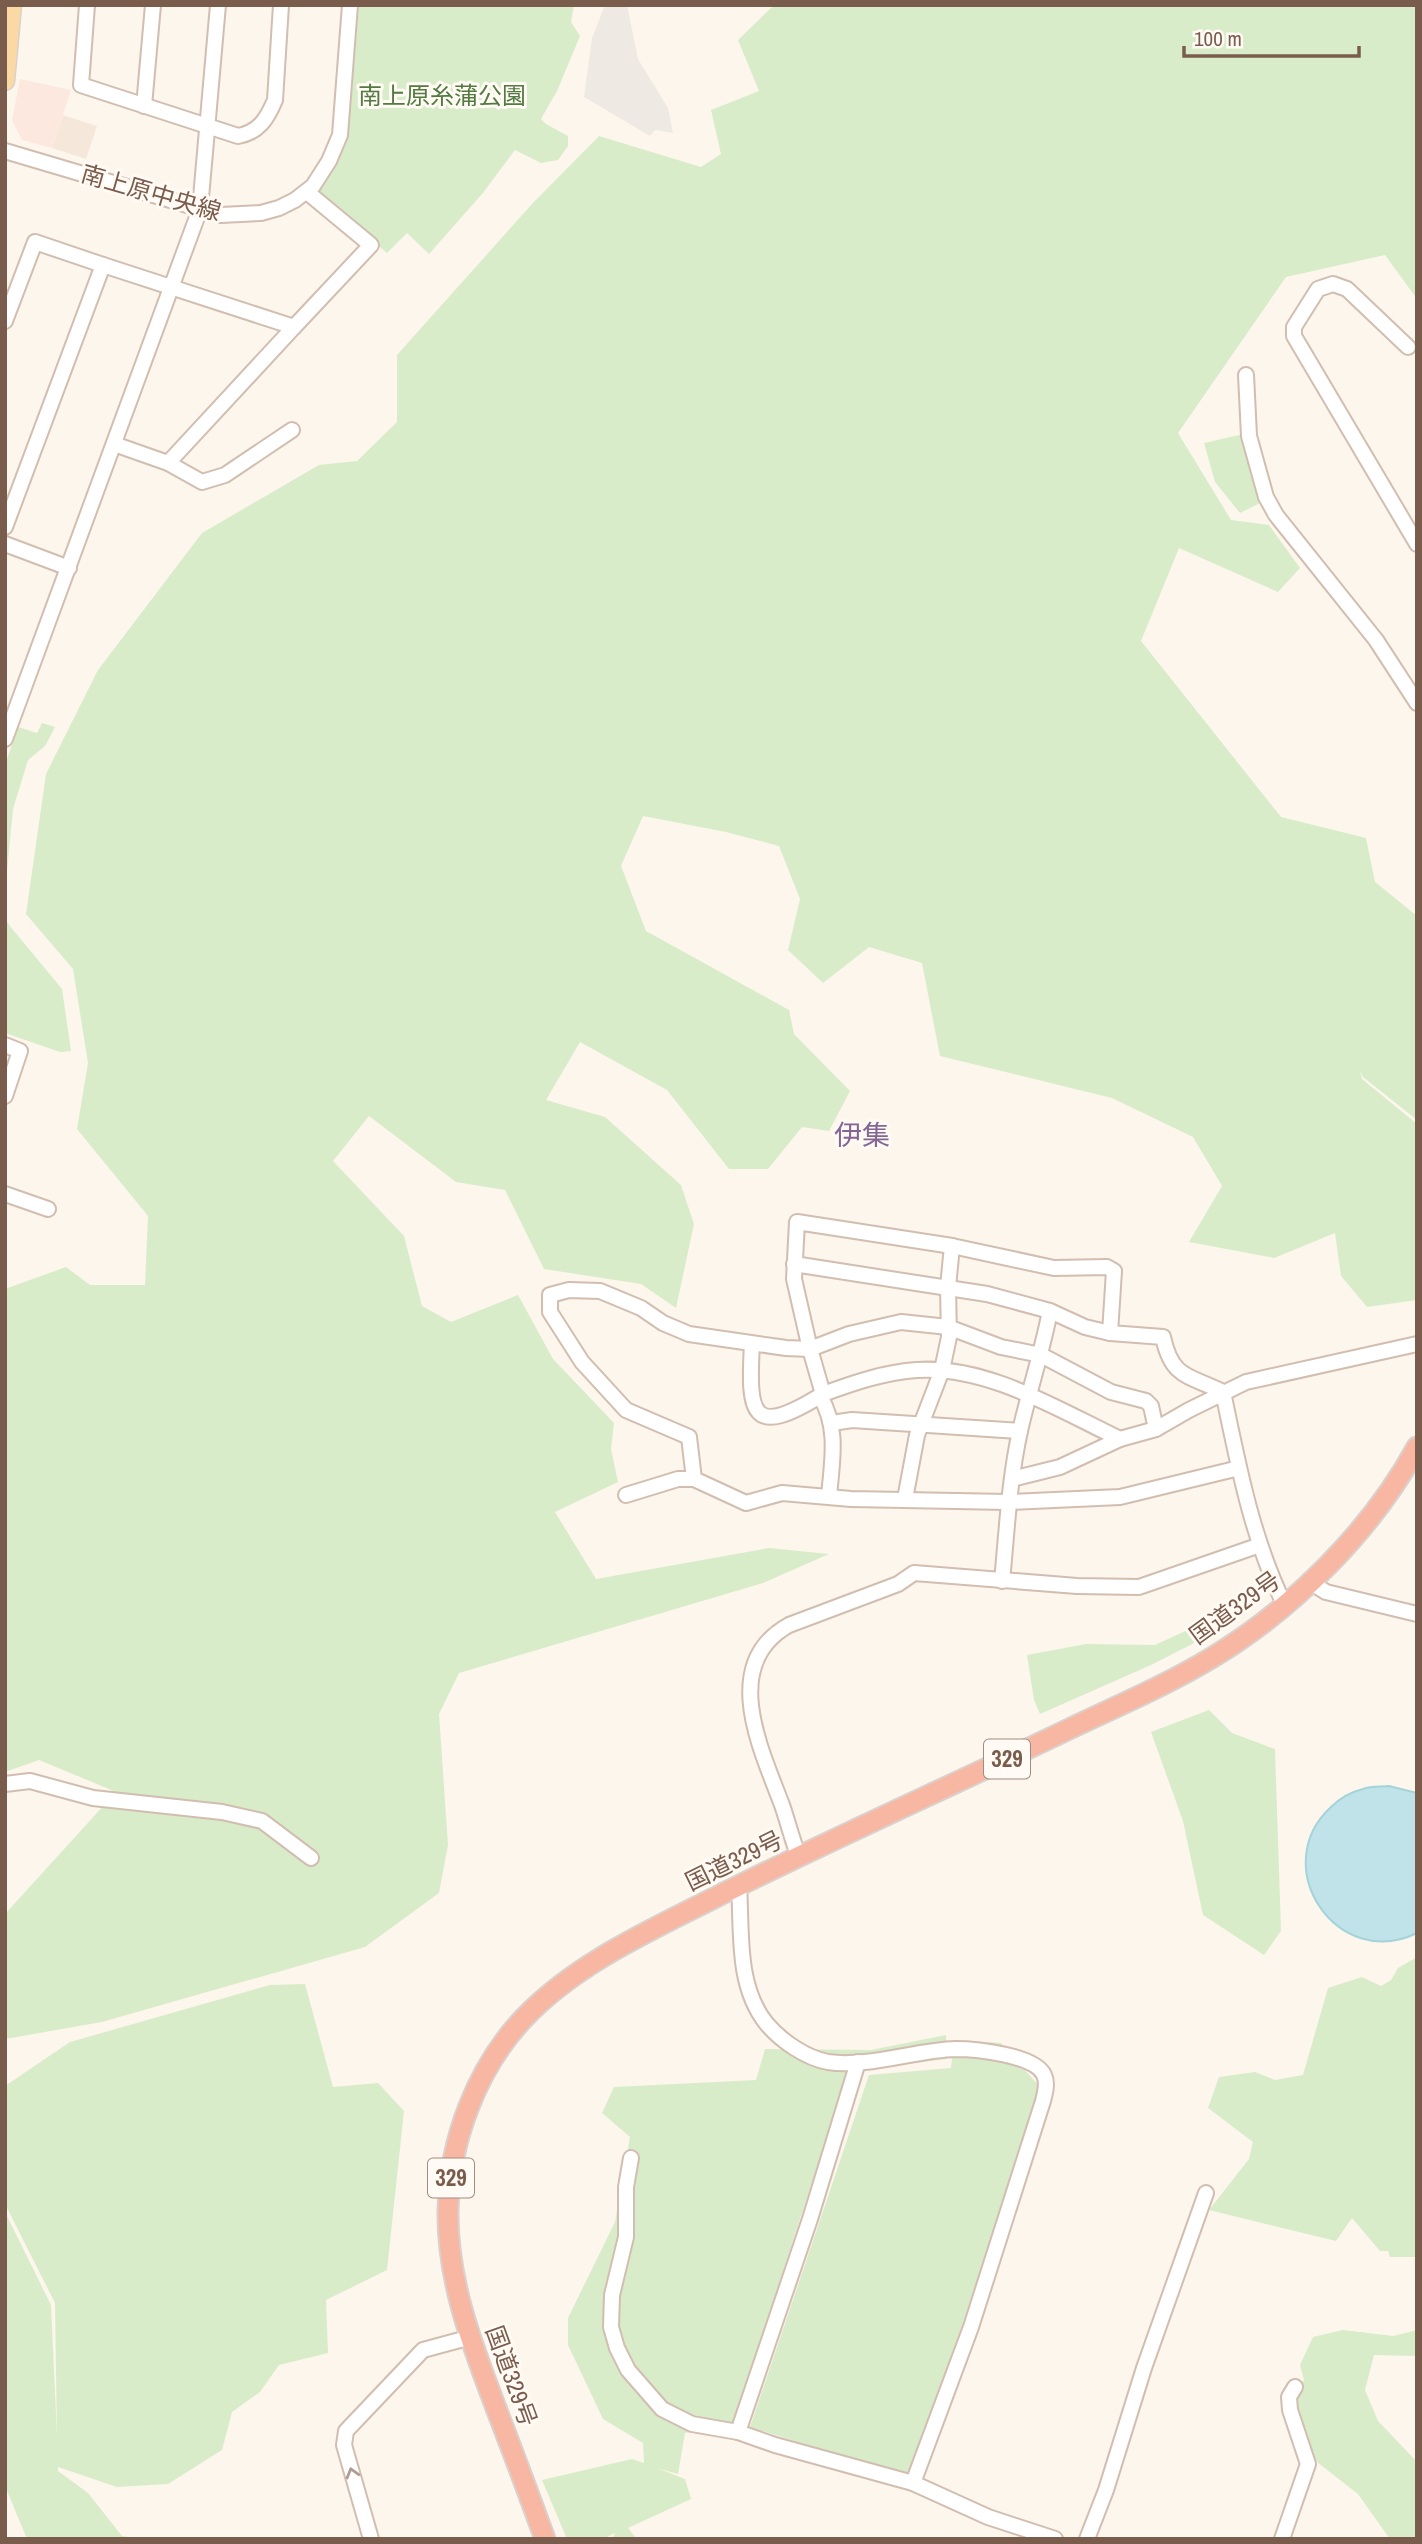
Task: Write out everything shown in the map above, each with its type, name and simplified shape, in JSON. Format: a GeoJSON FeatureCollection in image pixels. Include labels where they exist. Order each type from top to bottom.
{"type":"FeatureCollection","features":[{"type":"Feature","properties":{"kind":"highway","name":"国道329号"},"geometry":{"type":"LineString","coordinates":[[545,2539],[471,2337],[455,2282],[449,2247],[449,2186],[461,2130],[488,2070],[524,2018],[569,1979],[667,1922],[1211,1659],[1285,1606],[1310,1582],[1358,1530],[1416,1451]]}},
{"type":"Feature","properties":{"kind":"main road"},"geometry":{"type":"LineString","coordinates":[[5,81],[12,5]]}},
{"type":"Feature","properties":{"kind":"street"},"geometry":{"type":"LineString","coordinates":[[87,5],[81,85],[238,136],[258,129],[275,100],[281,5]]}},
{"type":"Feature","properties":{"kind":"street"},"geometry":{"type":"LineString","coordinates":[[144,106],[153,5]]}},
{"type":"Feature","properties":{"kind":"street"},"geometry":{"type":"LineString","coordinates":[[5,739],[200,209],[218,5]]}},
{"type":"Feature","properties":{"kind":"street","name":"南上原中央線"},"geometry":{"type":"LineString","coordinates":[[5,151],[221,215],[261,213],[279,208],[307,192],[329,161],[340,135],[351,5]]}},
{"type":"Feature","properties":{"kind":"street"},"geometry":{"type":"LineString","coordinates":[[169,463],[371,245],[307,192]]}},
{"type":"Feature","properties":{"kind":"street"},"geometry":{"type":"LineString","coordinates":[[5,321],[34,242],[294,327]]}},
{"type":"Feature","properties":{"kind":"street"},"geometry":{"type":"LineString","coordinates":[[5,527],[103,265]]}},
{"type":"Feature","properties":{"kind":"street"},"geometry":{"type":"LineString","coordinates":[[1408,346],[1347,289],[1333,284],[1318,289],[1294,327],[1294,337],[1417,544]]}},
{"type":"Feature","properties":{"kind":"street"},"geometry":{"type":"LineString","coordinates":[[1246,375],[1249,436],[1266,497],[1276,514],[1376,640],[1417,703]]}},
{"type":"Feature","properties":{"kind":"street"},"geometry":{"type":"LineString","coordinates":[[114,444],[169,463],[202,482],[225,475],[292,430]]}},
{"type":"Feature","properties":{"kind":"street"},"geometry":{"type":"LineString","coordinates":[[5,544],[69,568]]}},
{"type":"Feature","properties":{"kind":"street"},"geometry":{"type":"LineString","coordinates":[[5,1045],[20,1051],[5,1096]]}},
{"type":"Feature","properties":{"kind":"street"},"geometry":{"type":"LineString","coordinates":[[5,1194],[48,1209]]}},
{"type":"Feature","properties":{"kind":"street"},"geometry":{"type":"LineString","coordinates":[[829,1496],[834,1443],[832,1423],[821,1395],[794,1279],[797,1222],[953,1246],[1054,1268],[1107,1267],[1114,1271],[1110,1333]]}},
{"type":"Feature","properties":{"kind":"street"},"geometry":{"type":"LineString","coordinates":[[905,1499],[920,1426],[942,1370],[949,1337],[948,1287],[953,1246]]}},
{"type":"Feature","properties":{"kind":"street"},"geometry":{"type":"LineString","coordinates":[[794,1264],[987,1294],[1050,1311],[1085,1327],[1110,1333],[1163,1337],[1167,1356],[1173,1367],[1185,1376],[1223,1392]]}},
{"type":"Feature","properties":{"kind":"street"},"geometry":{"type":"LineString","coordinates":[[694,1479],[690,1437],[626,1410],[582,1362],[550,1312],[550,1295],[569,1290],[600,1292],[631,1303],[663,1323],[689,1334],[752,1344],[810,1349],[849,1334],[901,1321],[948,1327],[1001,1347],[1041,1355],[1111,1392],[1146,1401],[1151,1406],[1156,1429]]}},
{"type":"Feature","properties":{"kind":"street"},"geometry":{"type":"LineString","coordinates":[[1002,1581],[1008,1502],[1020,1432],[1050,1311]]}},
{"type":"Feature","properties":{"kind":"street"},"geometry":{"type":"LineString","coordinates":[[752,1344],[751,1392],[755,1408],[765,1418],[777,1417],[821,1395],[895,1373],[942,1370],[971,1373],[1030,1396],[1120,1439]]}},
{"type":"Feature","properties":{"kind":"street"},"geometry":{"type":"LineString","coordinates":[[1012,1479],[1060,1467],[1120,1439],[1156,1429],[1223,1392],[1258,1380],[1417,1344]]}},
{"type":"Feature","properties":{"kind":"street"},"geometry":{"type":"LineString","coordinates":[[1223,1392],[1238,1468],[1260,1545],[1285,1606]]}},
{"type":"Feature","properties":{"kind":"street"},"geometry":{"type":"LineString","coordinates":[[832,1423],[852,1420],[1020,1432]]}},
{"type":"Feature","properties":{"kind":"street"},"geometry":{"type":"LineString","coordinates":[[626,1495],[678,1479],[694,1479],[746,1503],[782,1493],[851,1499],[1008,1502],[1120,1497],[1238,1468]]}},
{"type":"Feature","properties":{"kind":"street"},"geometry":{"type":"LineString","coordinates":[[799,1857],[768,1772],[754,1723],[750,1686],[756,1656],[772,1634],[898,1584],[914,1573],[1002,1581],[1139,1587],[1260,1545]]}},
{"type":"Feature","properties":{"kind":"street"},"geometry":{"type":"LineString","coordinates":[[1310,1582],[1326,1592],[1417,1614]]}},
{"type":"Feature","properties":{"kind":"street"},"geometry":{"type":"LineString","coordinates":[[5,1784],[30,1780],[93,1798],[222,1812],[262,1821],[311,1858]]}},
{"type":"Feature","properties":{"kind":"street"},"geometry":{"type":"LineString","coordinates":[[739,1885],[743,1964],[750,1995],[767,2024],[797,2050],[831,2062],[858,2062],[956,2049],[1012,2056],[1037,2066],[1044,2075],[1046,2084],[971,2327],[914,2483]]}},
{"type":"Feature","properties":{"kind":"street"},"geometry":{"type":"LineString","coordinates":[[738,2432],[810,2219],[858,2062]]}},
{"type":"Feature","properties":{"kind":"street"},"geometry":{"type":"LineString","coordinates":[[631,2158],[626,2187],[626,2237],[612,2295],[611,2327],[617,2348],[628,2370],[662,2409],[692,2424],[738,2432],[775,2445],[914,2483],[988,2517],[1055,2539]]}},
{"type":"Feature","properties":{"kind":"street"},"geometry":{"type":"LineString","coordinates":[[1087,2539],[1206,2193]]}},
{"type":"Feature","properties":{"kind":"street"},"geometry":{"type":"LineString","coordinates":[[371,2539],[344,2445],[346,2431],[423,2350],[471,2337]]}},
{"type":"Feature","properties":{"kind":"street"},"geometry":{"type":"LineString","coordinates":[[1282,2539],[1308,2463],[1290,2410],[1289,2397],[1295,2386]]}},
{"type":"Feature","properties":{"kind":"shaded area"},"geometry":{"type":"Polygon","coordinates":[[[605,5],[627,5],[638,59],[668,108],[673,133],[655,130],[650,136],[584,97],[592,38],[605,5]]]}},
{"type":"Feature","properties":{"kind":"shaded area"},"geometry":{"type":"Polygon","coordinates":[[[20,79],[71,90],[52,148],[22,140],[12,120],[20,79]]]}},
{"type":"Feature","properties":{"kind":"shaded area"},"geometry":{"type":"Polygon","coordinates":[[[63,115],[97,126],[86,159],[52,148],[63,115]]]}},
{"type":"Feature","properties":{"kind":"green space","name":"南上原糸蒲公園"},"geometry":{"type":"Polygon","coordinates":[[[359,5],[574,5],[571,22],[580,36],[557,91],[541,119],[568,136],[568,146],[558,160],[541,163],[515,150],[482,194],[429,254],[407,233],[387,253],[332,206],[319,191],[337,162],[348,137],[359,5]]]}},
{"type":"Feature","properties":{"kind":"green space"},"geometry":{"type":"Polygon","coordinates":[[[774,5],[1417,5],[1417,299],[1385,255],[1286,277],[1178,433],[1231,520],[1269,525],[1300,568],[1278,592],[1179,548],[1141,641],[1281,817],[1366,838],[1375,882],[1417,916],[1417,1120],[1363,1077],[1360,1071],[1362,1079],[1417,1124],[1417,1300],[1367,1307],[1341,1276],[1335,1233],[1274,1258],[1189,1242],[1222,1186],[1193,1137],[1112,1098],[940,1056],[922,963],[869,947],[823,983],[788,950],[800,899],[779,846],[726,832],[643,816],[621,866],[646,931],[789,1010],[794,1034],[850,1091],[829,1131],[802,1127],[768,1169],[729,1169],[667,1090],[580,1042],[546,1100],[605,1117],[681,1185],[694,1224],[676,1308],[641,1284],[544,1269],[505,1190],[456,1182],[369,1116],[333,1161],[404,1236],[422,1306],[451,1322],[518,1295],[553,1359],[614,1423],[611,1449],[618,1482],[555,1512],[596,1579],[769,1548],[829,1554],[763,1583],[459,1673],[439,1714],[448,1845],[439,1893],[365,1947],[102,2022],[5,2039],[5,1914],[116,1792],[39,1760],[5,1772],[5,1289],[66,1267],[90,1285],[145,1285],[148,1216],[77,1129],[88,1063],[73,969],[26,914],[46,774],[98,670],[202,533],[319,465],[357,461],[397,422],[397,355],[532,204],[599,136],[701,167],[721,154],[711,110],[759,91],[738,40],[774,5]]]}},
{"type":"Feature","properties":{"kind":"green space"},"geometry":{"type":"Polygon","coordinates":[[[1244,434],[1264,501],[1240,513],[1215,482],[1204,443],[1244,434]]]}},
{"type":"Feature","properties":{"kind":"green space"},"geometry":{"type":"Polygon","coordinates":[[[42,723],[55,727],[45,746],[28,760],[13,809],[5,892],[5,765],[18,727],[37,733],[42,723]]]}},
{"type":"Feature","properties":{"kind":"green space"},"geometry":{"type":"Polygon","coordinates":[[[5,918],[62,989],[71,1051],[60,1052],[5,1033],[5,918]]]}},
{"type":"Feature","properties":{"kind":"green space"},"geometry":{"type":"Polygon","coordinates":[[[1205,1622],[1210,1635],[1151,1665],[1040,1714],[1034,1700],[1027,1655],[1086,1644],[1155,1645],[1205,1622]]]}},
{"type":"Feature","properties":{"kind":"green space"},"geometry":{"type":"Polygon","coordinates":[[[1209,1710],[1232,1733],[1275,1749],[1281,1931],[1264,1955],[1203,1915],[1183,1821],[1151,1732],[1209,1710]]]}},
{"type":"Feature","properties":{"kind":"green space"},"geometry":{"type":"Polygon","coordinates":[[[1417,1957],[1417,2257],[1390,2257],[1388,2251],[1380,2251],[1352,2218],[1336,2241],[1209,2210],[1249,2159],[1253,2142],[1208,2108],[1219,2077],[1255,2072],[1275,2080],[1303,2075],[1328,1988],[1362,1977],[1381,1986],[1391,1980],[1398,1968],[1417,1957]]]}},
{"type":"Feature","properties":{"kind":"green space"},"geometry":{"type":"Polygon","coordinates":[[[305,1984],[333,2087],[378,2083],[404,2111],[387,2270],[326,2300],[328,2353],[279,2365],[260,2392],[232,2412],[222,2450],[168,2484],[117,2487],[58,2467],[58,2471],[88,2493],[122,2536],[145,2539],[27,2539],[5,2486],[5,2212],[51,2305],[57,2436],[55,2303],[5,2204],[5,2086],[70,2042],[270,1985],[305,1984]]]}},
{"type":"Feature","properties":{"kind":"green space"},"geometry":{"type":"Polygon","coordinates":[[[946,2035],[947,2059],[848,2071],[733,2425],[685,2433],[678,2474],[657,2468],[685,2479],[691,2499],[628,2528],[637,2539],[613,2539],[615,2533],[603,2539],[567,2539],[542,2480],[632,2459],[644,2463],[643,2443],[603,2419],[568,2345],[568,2318],[615,2222],[630,2137],[602,2113],[614,2087],[756,2080],[765,2049],[871,2050],[946,2035]]]}},
{"type":"Feature","properties":{"kind":"green space"},"geometry":{"type":"Polygon","coordinates":[[[954,2040],[1001,2043],[1040,2087],[1023,2146],[910,2477],[750,2427],[869,2075],[951,2068],[954,2040]]]}},
{"type":"Feature","properties":{"kind":"green space"},"geometry":{"type":"Polygon","coordinates":[[[1343,2330],[1393,2336],[1417,2330],[1417,2356],[1374,2355],[1365,2390],[1378,2421],[1417,2462],[1417,2539],[1390,2539],[1358,2494],[1317,2462],[1304,2440],[1294,2401],[1304,2380],[1300,2365],[1313,2337],[1343,2330]]]}},
{"type":"Feature","properties":{"kind":"water"},"geometry":{"type":"Polygon","coordinates":[[[1389,1786],[1417,1793],[1417,1933],[1388,1941],[1361,1938],[1338,1926],[1320,1907],[1309,1884],[1306,1857],[1313,1831],[1334,1804],[1359,1790],[1389,1786]]]}},
{"type":"Feature","properties":{"kind":"district","name":"伊集"},"geometry":{"type":"Point","coordinates":[862,1135]}}]}
